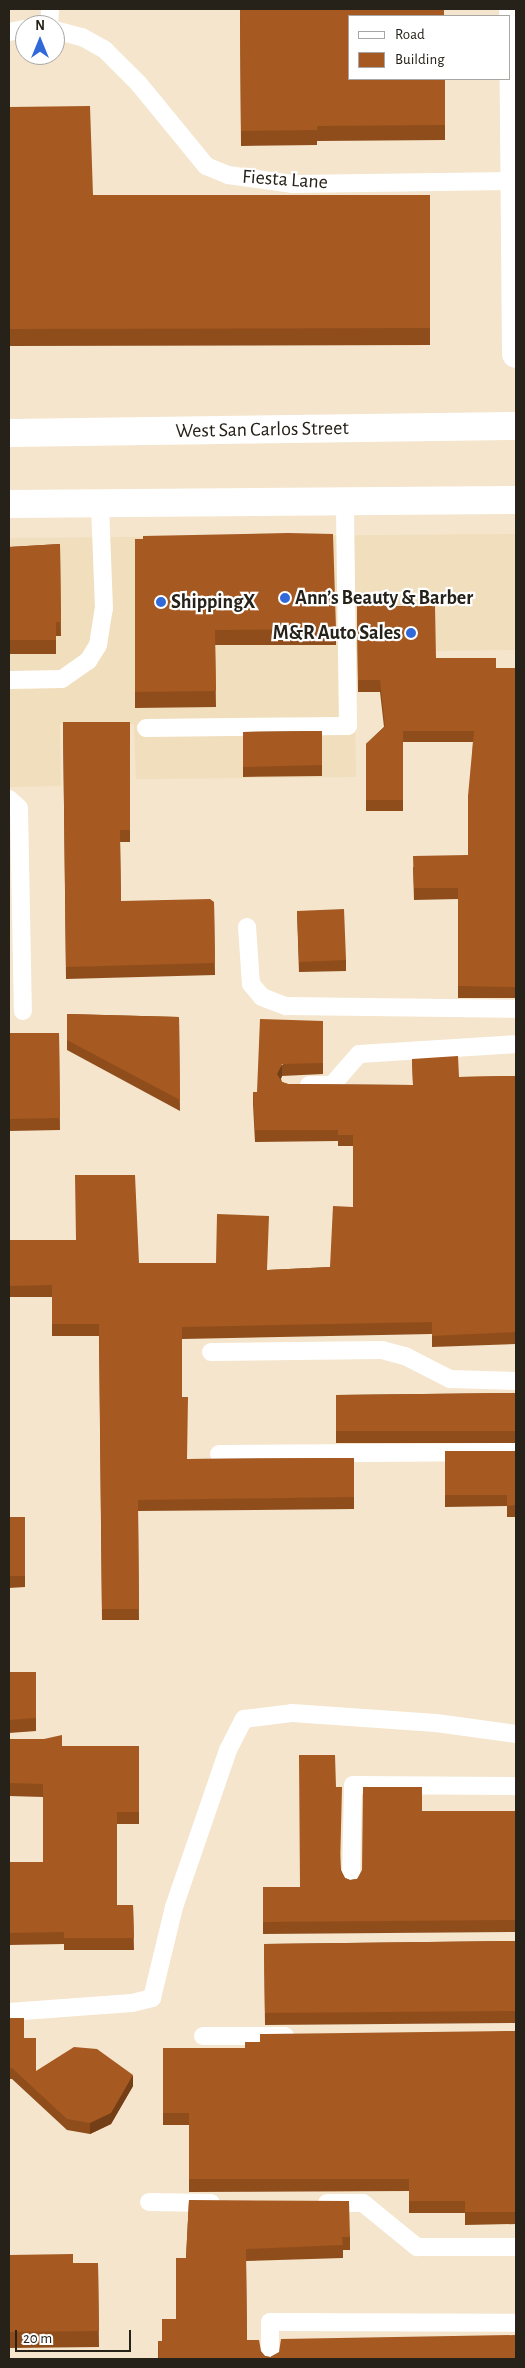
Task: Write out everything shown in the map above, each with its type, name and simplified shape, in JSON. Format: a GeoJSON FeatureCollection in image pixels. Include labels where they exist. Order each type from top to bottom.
{"type":"FeatureCollection","features":[{"type":"Feature","properties":{"kind":"main road"},"geometry":{"type":"LineString","coordinates":[[513,9],[516,354]]}},
{"type":"Feature","properties":{"kind":"main road","name":"West San Carlos Street"},"geometry":{"type":"LineString","coordinates":[[9,433],[516,426]]}},
{"type":"Feature","properties":{"kind":"main road"},"geometry":{"type":"LineString","coordinates":[[9,504],[516,500]]}},
{"type":"Feature","properties":{"kind":"lane","name":"Fiesta Lane"},"geometry":{"type":"LineString","coordinates":[[65,33],[82,37],[105,50],[139,84],[206,166],[228,175],[293,184],[514,181]]}},
{"type":"Feature","properties":{"kind":"lane"},"geometry":{"type":"LineString","coordinates":[[146,728],[348,726],[345,501]]}},
{"type":"Feature","properties":{"kind":"lane"},"geometry":{"type":"LineString","coordinates":[[9,680],[62,680],[88,661],[98,645],[104,609],[100,503]]}},
{"type":"Feature","properties":{"kind":"lane"},"geometry":{"type":"LineString","coordinates":[[9,799],[19,808],[23,1011]]}},
{"type":"Feature","properties":{"kind":"lane"},"geometry":{"type":"LineString","coordinates":[[247,927],[250,984],[262,997],[286,1006],[516,1009]]}},
{"type":"Feature","properties":{"kind":"lane"},"geometry":{"type":"LineString","coordinates":[[288,1085],[332,1085],[359,1054],[516,1044]]}},
{"type":"Feature","properties":{"kind":"lane"},"geometry":{"type":"LineString","coordinates":[[211,1352],[382,1350],[405,1356],[450,1379],[516,1381]]}},
{"type":"Feature","properties":{"kind":"lane"},"geometry":{"type":"LineString","coordinates":[[219,1454],[516,1452]]}},
{"type":"Feature","properties":{"kind":"lane"},"geometry":{"type":"LineString","coordinates":[[9,2012],[132,2003],[152,1998],[174,1907],[228,1750],[244,1719],[292,1713],[436,1723],[516,1734]]}},
{"type":"Feature","properties":{"kind":"lane"},"geometry":{"type":"LineString","coordinates":[[351,1882],[353,1785],[516,1786]]}},
{"type":"Feature","properties":{"kind":"lane"},"geometry":{"type":"LineString","coordinates":[[203,2036],[301,2035]]}},
{"type":"Feature","properties":{"kind":"lane"},"geometry":{"type":"LineString","coordinates":[[149,2202],[227,2202]]}},
{"type":"Feature","properties":{"kind":"lane"},"geometry":{"type":"LineString","coordinates":[[314,2203],[363,2203],[417,2247],[516,2247]]}},
{"type":"Feature","properties":{"kind":"lane"},"geometry":{"type":"LineString","coordinates":[[270,2359],[270,2322],[516,2323]]}},
{"type":"Feature","properties":{"kind":"shaded area"},"geometry":{"type":"Polygon","coordinates":[[[516,534],[516,650],[354,652],[356,777],[136,779],[134,724],[60,724],[61,786],[9,787],[9,538],[516,534]]]}},
{"type":"Feature","properties":{"kind":"building"},"geometry":{"type":"Polygon","coordinates":[[[240,9],[444,9],[444,15],[348,15],[348,80],[445,80],[445,125],[317,126],[317,130],[241,131],[240,9]]]}},
{"type":"Feature","properties":{"kind":"building"},"geometry":{"type":"Polygon","coordinates":[[[90,106],[93,195],[430,195],[430,328],[9,329],[9,107],[90,106]]]}},
{"type":"Feature","properties":{"kind":"building"},"geometry":{"type":"Polygon","coordinates":[[[333,534],[336,629],[215,630],[216,691],[135,692],[135,539],[143,539],[143,536],[333,534]]]}},
{"type":"Feature","properties":{"kind":"building"},"geometry":{"type":"Polygon","coordinates":[[[60,544],[61,622],[56,622],[56,640],[9,640],[9,547],[60,544]]]}},
{"type":"Feature","properties":{"kind":"building"},"geometry":{"type":"Polygon","coordinates":[[[357,599],[385,599],[385,606],[435,606],[436,658],[496,658],[496,668],[516,668],[515,987],[458,986],[458,888],[414,888],[413,856],[468,855],[468,796],[474,731],[403,731],[403,800],[366,800],[366,744],[385,726],[380,680],[358,680],[357,599]]]}},
{"type":"Feature","properties":{"kind":"building"},"geometry":{"type":"Polygon","coordinates":[[[63,722],[130,722],[130,830],[120,830],[121,901],[210,899],[214,902],[215,963],[66,967],[63,722]]]}},
{"type":"Feature","properties":{"kind":"building"},"geometry":{"type":"Polygon","coordinates":[[[322,731],[322,765],[243,767],[243,732],[322,731]]]}},
{"type":"Feature","properties":{"kind":"building"},"geometry":{"type":"Polygon","coordinates":[[[344,909],[346,960],[299,962],[297,911],[344,909]]]}},
{"type":"Feature","properties":{"kind":"building"},"geometry":{"type":"Polygon","coordinates":[[[67,1014],[179,1017],[180,1100],[67,1040],[67,1014]]]}},
{"type":"Feature","properties":{"kind":"building"},"geometry":{"type":"Polygon","coordinates":[[[260,1019],[323,1021],[323,1063],[282,1064],[277,1074],[282,1082],[288,1084],[413,1085],[412,1059],[458,1056],[459,1077],[516,1076],[516,1332],[432,1336],[432,1322],[182,1327],[182,1397],[188,1397],[187,1459],[354,1458],[354,1497],[138,1500],[139,1609],[102,1609],[99,1324],[52,1324],[52,1285],[9,1286],[9,1240],[76,1240],[75,1175],[135,1175],[139,1263],[216,1263],[217,1214],[269,1216],[267,1270],[330,1267],[333,1206],[353,1207],[353,1135],[338,1135],[338,1130],[255,1130],[253,1092],[257,1092],[260,1019]]]}},
{"type":"Feature","properties":{"kind":"building"},"geometry":{"type":"Polygon","coordinates":[[[9,1033],[59,1033],[60,1118],[9,1119],[9,1033]]]}},
{"type":"Feature","properties":{"kind":"building"},"geometry":{"type":"Polygon","coordinates":[[[516,1393],[516,1431],[336,1431],[336,1395],[516,1393]]]}},
{"type":"Feature","properties":{"kind":"building"},"geometry":{"type":"Polygon","coordinates":[[[445,1451],[516,1451],[516,1505],[507,1506],[507,1495],[445,1495],[445,1451]]]}},
{"type":"Feature","properties":{"kind":"building"},"geometry":{"type":"Polygon","coordinates":[[[9,1517],[25,1517],[25,1576],[9,1576],[9,1517]]]}},
{"type":"Feature","properties":{"kind":"building"},"geometry":{"type":"Polygon","coordinates":[[[9,1672],[36,1672],[36,1718],[9,1720],[9,1672]]]}},
{"type":"Feature","properties":{"kind":"building"},"geometry":{"type":"Polygon","coordinates":[[[62,1735],[62,1746],[139,1746],[139,1812],[117,1812],[117,1905],[133,1905],[134,1938],[64,1938],[64,1932],[9,1933],[9,1862],[43,1862],[43,1784],[9,1783],[9,1739],[44,1739],[62,1735]]]}},
{"type":"Feature","properties":{"kind":"building"},"geometry":{"type":"Polygon","coordinates":[[[299,1755],[335,1755],[336,1787],[342,1787],[340,1870],[345,1878],[350,1880],[357,1879],[362,1870],[363,1787],[422,1787],[422,1811],[515,1811],[516,1789],[516,1920],[263,1922],[263,1887],[300,1887],[299,1755]]]}},
{"type":"Feature","properties":{"kind":"building"},"geometry":{"type":"Polygon","coordinates":[[[516,1941],[516,2011],[265,2013],[264,1944],[516,1941]]]}},
{"type":"Feature","properties":{"kind":"building"},"geometry":{"type":"Polygon","coordinates":[[[9,2018],[24,2018],[24,2038],[36,2038],[36,2071],[74,2047],[97,2049],[133,2075],[111,2113],[90,2123],[67,2119],[12,2068],[9,2068],[9,2018]]]}},
{"type":"Feature","properties":{"kind":"building"},"geometry":{"type":"Polygon","coordinates":[[[516,2031],[516,2212],[465,2212],[465,2201],[409,2201],[409,2179],[189,2179],[189,2113],[163,2113],[163,2048],[245,2048],[245,2042],[260,2042],[260,2034],[516,2031]]]}},
{"type":"Feature","properties":{"kind":"building"},"geometry":{"type":"Polygon","coordinates":[[[189,2200],[349,2201],[350,2237],[342,2237],[343,2245],[246,2249],[247,2340],[259,2340],[261,2351],[265,2356],[270,2357],[279,2352],[281,2339],[516,2335],[516,2359],[159,2359],[158,2341],[162,2341],[162,2319],[176,2319],[176,2258],[186,2258],[189,2200]]]}},
{"type":"Feature","properties":{"kind":"building"},"geometry":{"type":"Polygon","coordinates":[[[73,2254],[73,2263],[98,2263],[99,2331],[9,2332],[9,2255],[73,2254]]]}},
{"type":"Feature","properties":{"kind":"place","name":"Ann’s Beauty & Barber"},"geometry":{"type":"Point","coordinates":[285,598]}},
{"type":"Feature","properties":{"kind":"place","name":"ShippingX"},"geometry":{"type":"Point","coordinates":[161,602]}},
{"type":"Feature","properties":{"kind":"place","name":"M&R Auto Sales"},"geometry":{"type":"Point","coordinates":[411,633]}}]}
